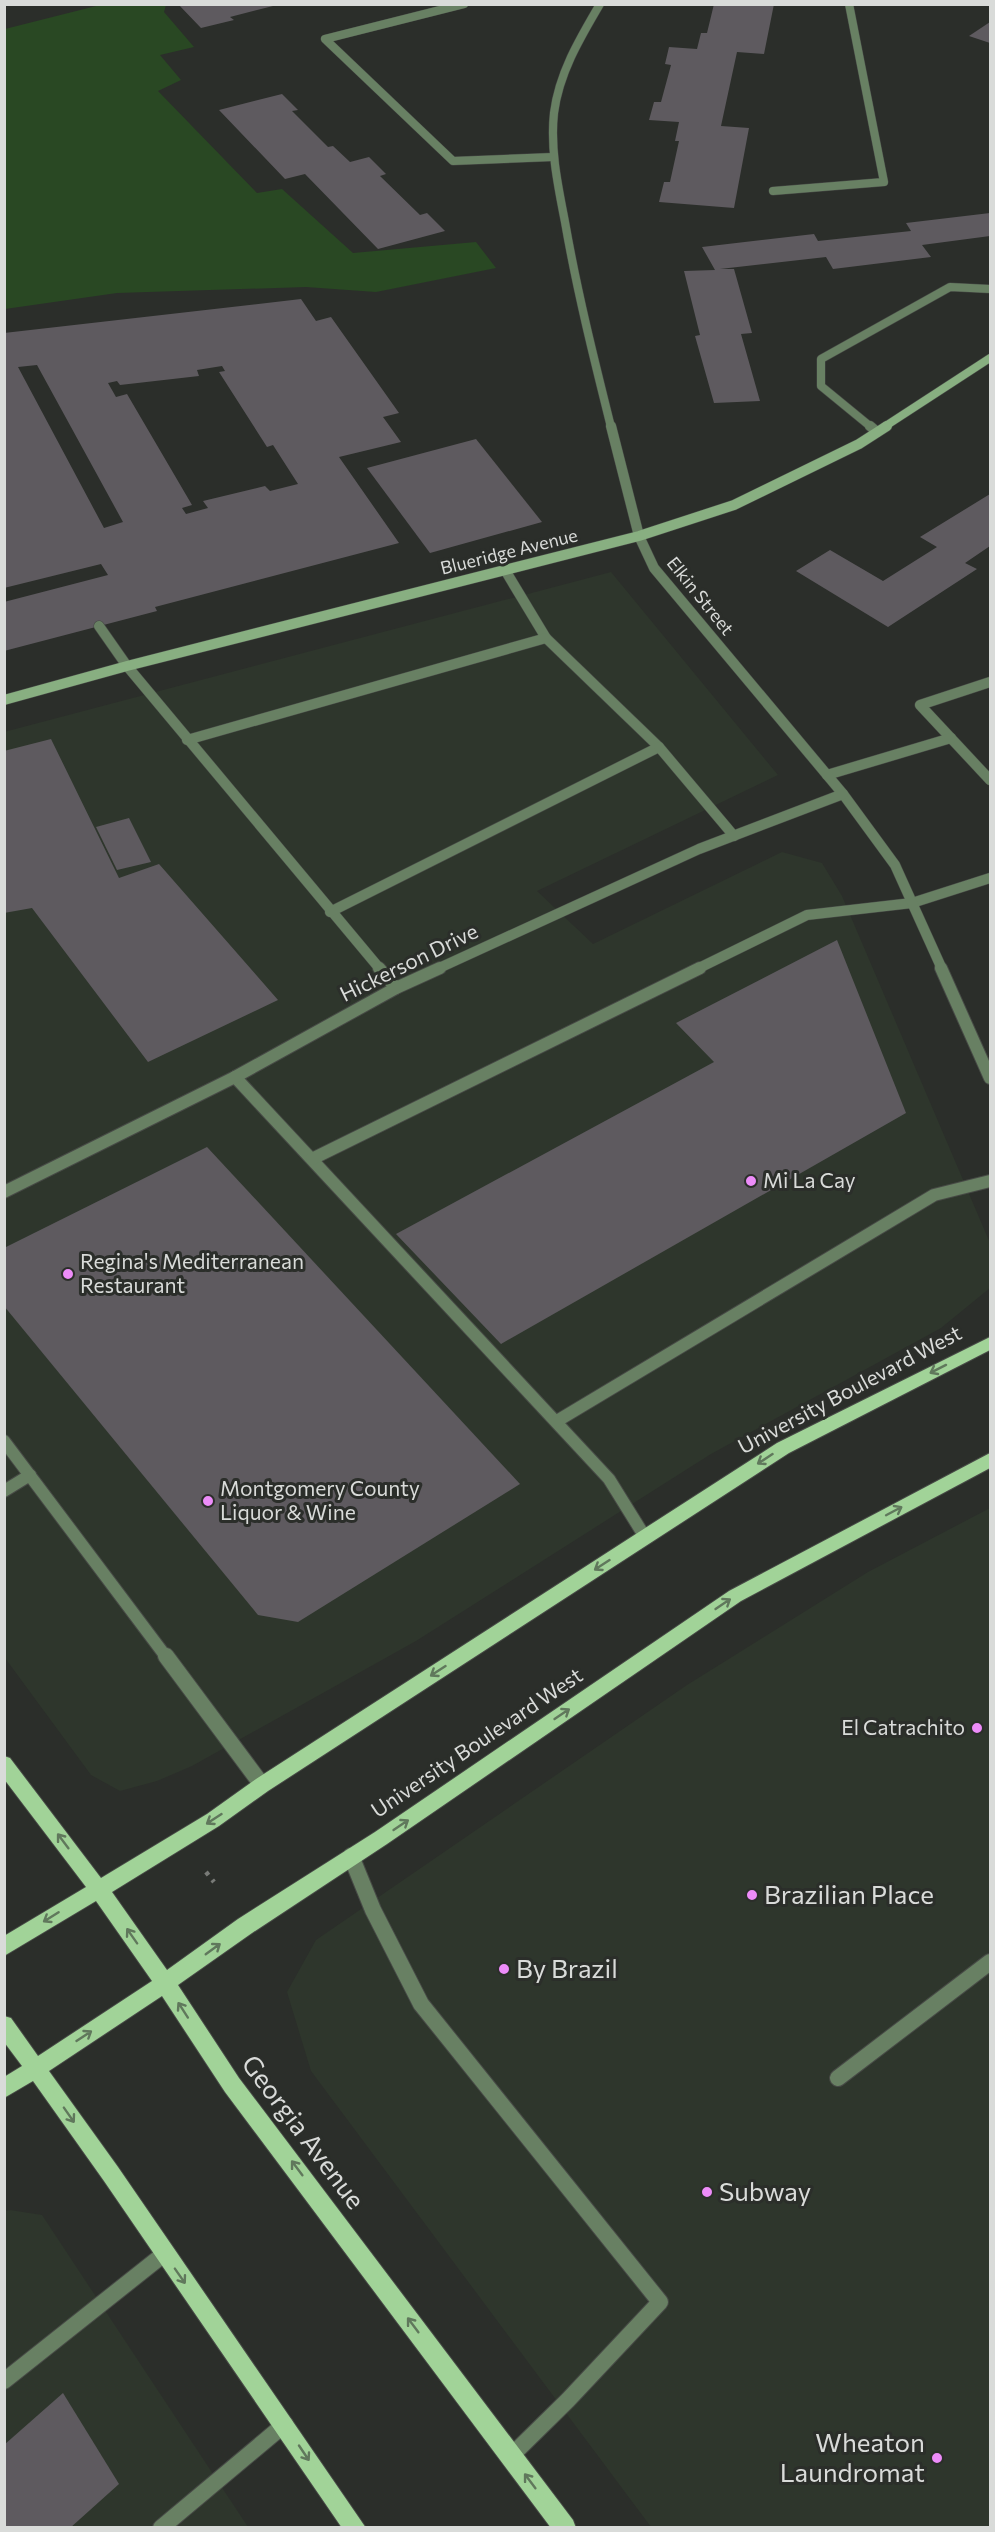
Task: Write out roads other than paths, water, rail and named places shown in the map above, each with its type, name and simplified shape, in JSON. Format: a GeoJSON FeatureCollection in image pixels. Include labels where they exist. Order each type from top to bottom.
{"type":"FeatureCollection","features":[{"type":"Feature","properties":{"kind":"main road","name":"University Boulevard West"},"geometry":{"type":"LineString","coordinates":[[4,1947],[213,1820],[262,1785],[783,1448],[990,1343]]}},
{"type":"Feature","properties":{"kind":"main road","name":"University Boulevard West"},"geometry":{"type":"LineString","coordinates":[[4,2089],[165,1983],[245,1926],[735,1596],[990,1460]]}},
{"type":"Feature","properties":{"kind":"main road","name":"Georgia Avenue"},"geometry":{"type":"LineString","coordinates":[[4,1764],[98,1888],[165,1983],[232,2085],[561,2526]]}},
{"type":"Feature","properties":{"kind":"main road"},"geometry":{"type":"LineString","coordinates":[[4,2025],[111,2174],[355,2528]]}},
{"type":"Feature","properties":{"kind":"street"},"geometry":{"type":"LineString","coordinates":[[464,4],[325,39],[453,160],[553,157]]}},
{"type":"Feature","properties":{"kind":"street","name":"Elkin Street"},"geometry":{"type":"LineString","coordinates":[[600,4],[576,44],[564,74],[554,112],[553,157],[574,272],[639,536],[654,568],[843,794],[895,865],[990,1078]]}},
{"type":"Feature","properties":{"kind":"street"},"geometry":{"type":"LineString","coordinates":[[773,191],[884,182],[849,4]]}},
{"type":"Feature","properties":{"kind":"street"},"geometry":{"type":"LineString","coordinates":[[877,432],[821,386],[821,359],[950,287],[990,289]]}},
{"type":"Feature","properties":{"kind":"street","name":"Blueridge Avenue"},"geometry":{"type":"LineString","coordinates":[[4,700],[127,666],[639,536],[734,505],[859,444],[988,361]]}},
{"type":"Feature","properties":{"kind":"street"},"geometry":{"type":"LineString","coordinates":[[506,570],[546,638],[659,747],[734,836]]}},
{"type":"Feature","properties":{"kind":"street"},"geometry":{"type":"LineString","coordinates":[[99,626],[127,666],[330,912],[396,988]]}},
{"type":"Feature","properties":{"kind":"street"},"geometry":{"type":"LineString","coordinates":[[188,740],[546,638]]}},
{"type":"Feature","properties":{"kind":"street"},"geometry":{"type":"LineString","coordinates":[[990,682],[920,705],[990,780]]}},
{"type":"Feature","properties":{"kind":"street"},"geometry":{"type":"LineString","coordinates":[[827,775],[951,738]]}},
{"type":"Feature","properties":{"kind":"street"},"geometry":{"type":"LineString","coordinates":[[330,912],[659,747]]}},
{"type":"Feature","properties":{"kind":"street","name":"Hickerson Drive"},"geometry":{"type":"LineString","coordinates":[[4,1192],[235,1077],[396,988],[699,849],[843,794]]}},
{"type":"Feature","properties":{"kind":"street"},"geometry":{"type":"LineString","coordinates":[[312,1159],[807,915],[912,903],[990,878]]}},
{"type":"Feature","properties":{"kind":"street"},"geometry":{"type":"LineString","coordinates":[[235,1077],[609,1479],[645,1537]]}},
{"type":"Feature","properties":{"kind":"street"},"geometry":{"type":"LineString","coordinates":[[557,1421],[934,1195],[990,1181]]}},
{"type":"Feature","properties":{"kind":"street"},"geometry":{"type":"LineString","coordinates":[[4,1441],[262,1785]]}},
{"type":"Feature","properties":{"kind":"street"},"geometry":{"type":"LineString","coordinates":[[4,1491],[30,1475]]}},
{"type":"Feature","properties":{"kind":"street"},"geometry":{"type":"LineString","coordinates":[[351,1856],[373,1910],[421,2004],[660,2302],[511,2456]]}},
{"type":"Feature","properties":{"kind":"street"},"geometry":{"type":"LineString","coordinates":[[838,2078],[990,1962]]}},
{"type":"Feature","properties":{"kind":"street"},"geometry":{"type":"LineString","coordinates":[[4,2381],[164,2254]]}},
{"type":"Feature","properties":{"kind":"street"},"geometry":{"type":"LineString","coordinates":[[161,2528],[285,2424]]}},
{"type":"Feature","properties":{"kind":"place","name":"Mi La Cay"},"geometry":{"type":"Point","coordinates":[751,1181]}},
{"type":"Feature","properties":{"kind":"place","name":"Regina's Mediterranean Restaurant"},"geometry":{"type":"Point","coordinates":[68,1274]}},
{"type":"Feature","properties":{"kind":"place","name":"Montgomery County Liquor & Wine"},"geometry":{"type":"Point","coordinates":[208,1501]}},
{"type":"Feature","properties":{"kind":"place","name":"El Catrachito"},"geometry":{"type":"Point","coordinates":[977,1728]}},
{"type":"Feature","properties":{"kind":"place","name":"Brazilian Place"},"geometry":{"type":"Point","coordinates":[752,1895]}},
{"type":"Feature","properties":{"kind":"place","name":"By Brazil"},"geometry":{"type":"Point","coordinates":[504,1969]}},
{"type":"Feature","properties":{"kind":"place","name":"Subway"},"geometry":{"type":"Point","coordinates":[707,2192]}},
{"type":"Feature","properties":{"kind":"place","name":"Wheaton Laundromat"},"geometry":{"type":"Point","coordinates":[937,2458]}}]}
